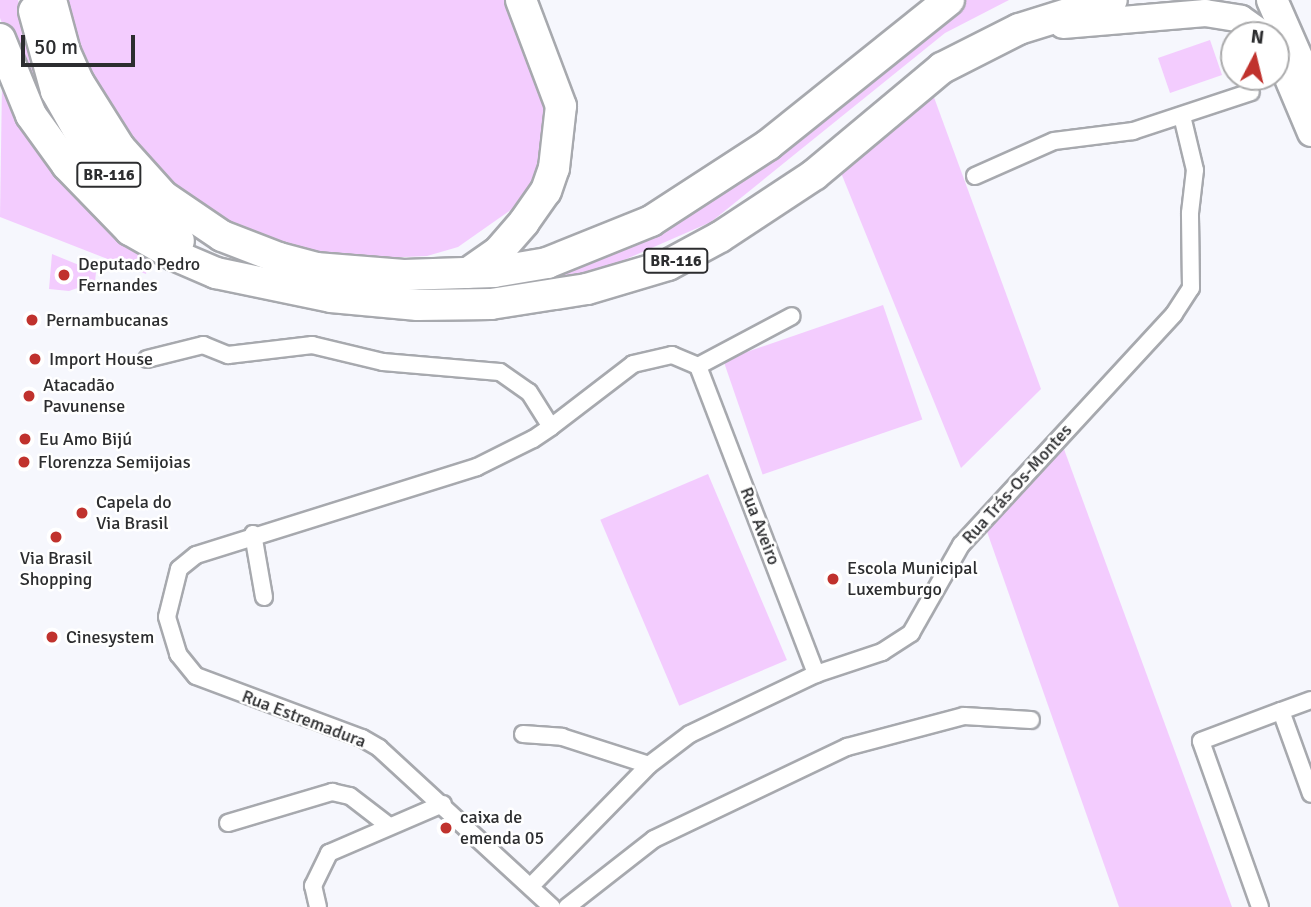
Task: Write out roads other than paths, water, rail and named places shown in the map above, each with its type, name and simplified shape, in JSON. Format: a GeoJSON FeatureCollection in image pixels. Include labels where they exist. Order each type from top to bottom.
{"type":"FeatureCollection","features":[{"type":"Feature","properties":{"kind":"highway","name":"BR-116"},"geometry":{"type":"LineString","coordinates":[[31,0],[56,91],[116,185],[180,241],[266,286],[418,304],[491,304],[587,289],[668,265],[720,237],[814,175],[942,68],[1019,29],[1112,0]]}},
{"type":"Feature","properties":{"kind":"highway"},"geometry":{"type":"LineString","coordinates":[[51,0],[79,83],[120,148],[163,196],[193,218],[250,248],[316,268],[366,275],[467,274],[547,263],[651,221],[768,145],[949,0]]}},
{"type":"Feature","properties":{"kind":"highway"},"geometry":{"type":"LineString","coordinates":[[467,274],[499,251],[524,222],[555,168],[561,106],[521,0]]}},
{"type":"Feature","properties":{"kind":"highway"},"geometry":{"type":"LineString","coordinates":[[1272,0],[1278,21]]}},
{"type":"Feature","properties":{"kind":"highway"},"geometry":{"type":"LineString","coordinates":[[0,39],[31,115],[103,206],[130,230],[174,256],[216,274],[266,286]]}},
{"type":"Feature","properties":{"kind":"highway"},"geometry":{"type":"LineString","coordinates":[[1290,58],[1311,89]]}},
{"type":"Feature","properties":{"kind":"main road"},"geometry":{"type":"LineString","coordinates":[[1019,29],[1205,13],[1244,21]]}},
{"type":"Feature","properties":{"kind":"main road"},"geometry":{"type":"LineString","coordinates":[[1290,62],[1311,133]]}},
{"type":"Feature","properties":{"kind":"street"},"geometry":{"type":"LineString","coordinates":[[975,176],[1054,141],[1133,131],[1251,92]]}},
{"type":"Feature","properties":{"kind":"street","name":"Rua Trás-Os-Montes"},"geometry":{"type":"LineString","coordinates":[[531,886],[649,765],[719,717],[816,674],[882,652],[911,633],[961,545],[1184,300],[1194,271],[1190,213],[1195,170],[1182,116]]}},
{"type":"Feature","properties":{"kind":"street"},"geometry":{"type":"LineString","coordinates":[[701,371],[792,316]]}},
{"type":"Feature","properties":{"kind":"street"},"geometry":{"type":"LineString","coordinates":[[147,359],[203,345],[228,355],[296,344],[383,362],[492,371],[522,385],[551,427]]}},
{"type":"Feature","properties":{"kind":"street","name":"Rua Estremadura"},"geometry":{"type":"LineString","coordinates":[[552,907],[400,763],[362,737],[213,686],[196,676],[178,654],[167,617],[179,569],[197,555],[253,534],[477,467],[551,427],[633,364],[672,355],[701,371]]}},
{"type":"Feature","properties":{"kind":"street","name":"Rua Aveiro"},"geometry":{"type":"LineString","coordinates":[[701,371],[816,674]]}},
{"type":"Feature","properties":{"kind":"street"},"geometry":{"type":"LineString","coordinates":[[253,534],[264,597]]}},
{"type":"Feature","properties":{"kind":"street"},"geometry":{"type":"LineString","coordinates":[[1260,907],[1202,741],[1311,699]]}},
{"type":"Feature","properties":{"kind":"street"},"geometry":{"type":"LineString","coordinates":[[1281,711],[1311,794]]}},
{"type":"Feature","properties":{"kind":"street"},"geometry":{"type":"LineString","coordinates":[[567,907],[654,839],[846,747],[964,716],[1031,720]]}},
{"type":"Feature","properties":{"kind":"street"},"geometry":{"type":"LineString","coordinates":[[523,734],[562,737],[649,765]]}},
{"type":"Feature","properties":{"kind":"street"},"geometry":{"type":"LineString","coordinates":[[228,823],[332,792],[349,796],[389,826]]}},
{"type":"Feature","properties":{"kind":"street"},"geometry":{"type":"LineString","coordinates":[[318,907],[313,886],[329,853],[443,804]]}},
{"type":"Feature","properties":{"kind":"place","name":"Deputado Pedro Fernandes"},"geometry":{"type":"Point","coordinates":[64,275]}},
{"type":"Feature","properties":{"kind":"place","name":"Pernambucanas"},"geometry":{"type":"Point","coordinates":[32,320]}},
{"type":"Feature","properties":{"kind":"place","name":"Import House"},"geometry":{"type":"Point","coordinates":[35,359]}},
{"type":"Feature","properties":{"kind":"place","name":"Atacadão Pavunense"},"geometry":{"type":"Point","coordinates":[29,396]}},
{"type":"Feature","properties":{"kind":"place","name":"Eu Amo Bijú"},"geometry":{"type":"Point","coordinates":[25,439]}},
{"type":"Feature","properties":{"kind":"place","name":"Florenzza Semijoias"},"geometry":{"type":"Point","coordinates":[24,462]}},
{"type":"Feature","properties":{"kind":"place","name":"Capela do Via Brasil"},"geometry":{"type":"Point","coordinates":[82,513]}},
{"type":"Feature","properties":{"kind":"place","name":"Via Brasil Shopping"},"geometry":{"type":"Point","coordinates":[56,537]}},
{"type":"Feature","properties":{"kind":"place","name":"Escola Municipal Luxemburgo"},"geometry":{"type":"Point","coordinates":[833,579]}},
{"type":"Feature","properties":{"kind":"place","name":"Cinesystem"},"geometry":{"type":"Point","coordinates":[52,637]}},
{"type":"Feature","properties":{"kind":"place","name":"caixa de emenda 05"},"geometry":{"type":"Point","coordinates":[446,828]}}]}
